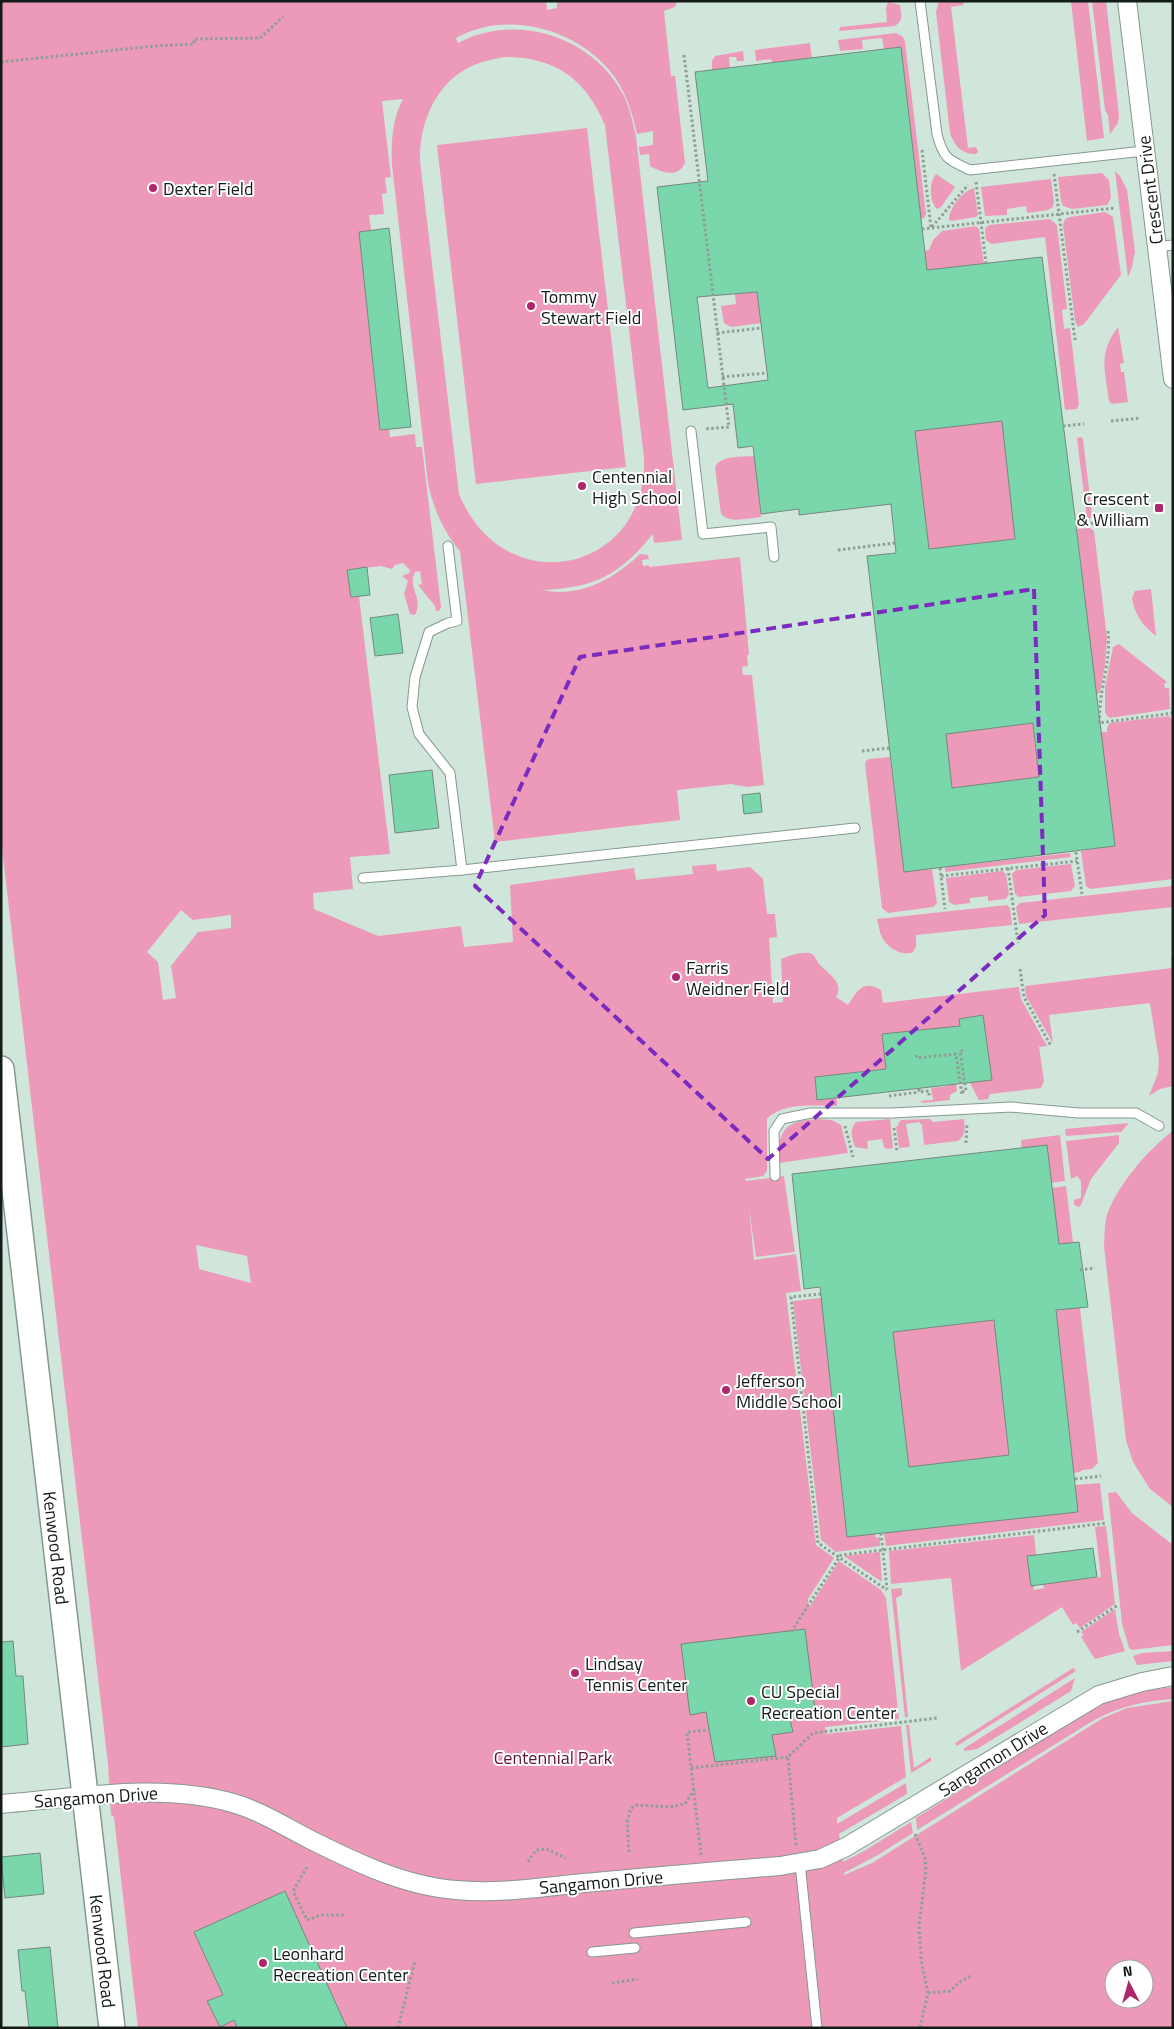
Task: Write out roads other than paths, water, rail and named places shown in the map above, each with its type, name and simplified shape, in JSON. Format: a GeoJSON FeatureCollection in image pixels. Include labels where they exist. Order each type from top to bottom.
{"type":"FeatureCollection","features":[{"type":"Feature","properties":{"kind":"street","name":"Crescent Drive"},"geometry":{"type":"LineString","coordinates":[[1127,1],[1144,151],[1165,246],[1173,379]]}},
{"type":"Feature","properties":{"kind":"street","name":"Kenwood Road"},"geometry":{"type":"LineString","coordinates":[[2,1076],[112,2028]]}},
{"type":"Feature","properties":{"kind":"street","name":"Sangamon Drive"},"geometry":{"type":"LineString","coordinates":[[1,1804],[121,1793],[162,1792],[202,1796],[234,1804],[262,1814],[338,1854],[387,1874],[416,1883],[455,1890],[502,1891],[800,1863],[820,1859],[846,1847],[1099,1695],[1117,1688],[1173,1676]]}},
{"type":"Feature","properties":{"kind":"lane"},"geometry":{"type":"LineString","coordinates":[[920,1],[937,134],[941,151],[952,162],[970,170],[1144,151]]}},
{"type":"Feature","properties":{"kind":"lane"},"geometry":{"type":"LineString","coordinates":[[691,431],[704,534],[771,527],[774,557]]}},
{"type":"Feature","properties":{"kind":"lane"},"geometry":{"type":"LineString","coordinates":[[448,546],[457,621],[429,632],[416,677],[412,707],[418,734],[450,773],[462,870]]}},
{"type":"Feature","properties":{"kind":"lane"},"geometry":{"type":"LineString","coordinates":[[363,878],[462,870],[855,828]]}},
{"type":"Feature","properties":{"kind":"lane"},"geometry":{"type":"LineString","coordinates":[[775,1176],[774,1131],[782,1119],[811,1113],[842,1114],[1011,1107],[1079,1112],[1136,1113],[1159,1126]]}},
{"type":"Feature","properties":{"kind":"lane"},"geometry":{"type":"LineString","coordinates":[[800,1863],[817,2028]]}},
{"type":"Feature","properties":{"kind":"lane"},"geometry":{"type":"LineString","coordinates":[[634,1933],[746,1922]]}},
{"type":"Feature","properties":{"kind":"lane"},"geometry":{"type":"LineString","coordinates":[[592,1952],[635,1948]]}},
{"type":"Feature","properties":{"kind":"place","name":"Dexter Field"},"geometry":{"type":"Point","coordinates":[153,188]}},
{"type":"Feature","properties":{"kind":"place","name":"Tommy Stewart Field"},"geometry":{"type":"Point","coordinates":[531,306]}},
{"type":"Feature","properties":{"kind":"place","name":"Centennial High School"},"geometry":{"type":"Point","coordinates":[582,486]}},
{"type":"Feature","properties":{"kind":"place","name":"Crescent & William"},"geometry":{"type":"Point","coordinates":[1159,508]}},
{"type":"Feature","properties":{"kind":"place","name":"Farris Weidner Field"},"geometry":{"type":"Point","coordinates":[676,977]}},
{"type":"Feature","properties":{"kind":"place","name":"Jefferson Middle School"},"geometry":{"type":"Point","coordinates":[726,1390]}},
{"type":"Feature","properties":{"kind":"place","name":"Lindsay Tennis Center"},"geometry":{"type":"Point","coordinates":[575,1673]}},
{"type":"Feature","properties":{"kind":"place","name":"CU Special Recreation Center"},"geometry":{"type":"Point","coordinates":[751,1701]}},
{"type":"Feature","properties":{"kind":"place","name":"Leonhard Recreation Center"},"geometry":{"type":"Point","coordinates":[263,1963]}},
{"type":"Feature","properties":{"kind":"park label","name":"Centennial Park"},"geometry":{"type":"Point","coordinates":[553,1757]}}]}
